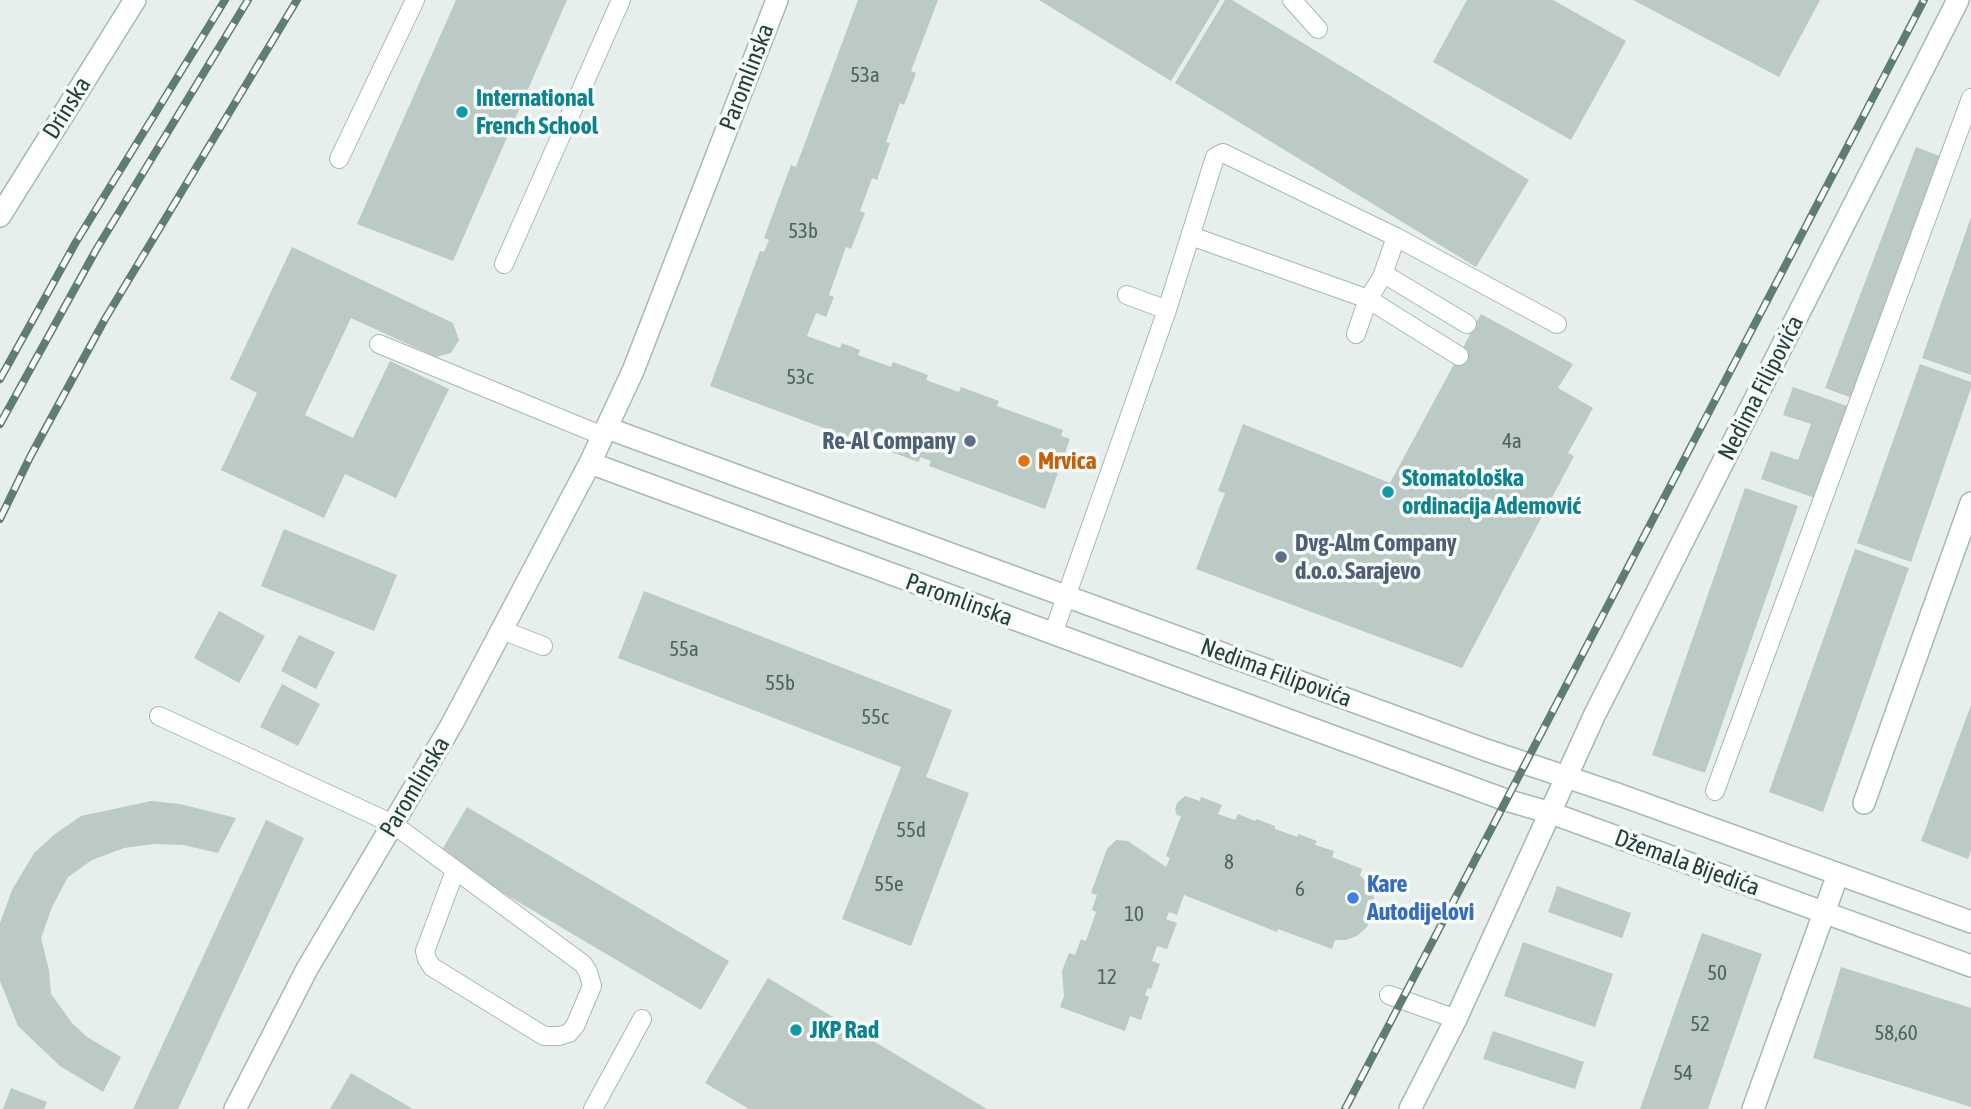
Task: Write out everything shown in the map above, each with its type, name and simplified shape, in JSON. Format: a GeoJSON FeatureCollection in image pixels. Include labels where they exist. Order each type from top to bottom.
{"type":"FeatureCollection","features":[{"type":"Feature","properties":{"kind":"street","name":"Drinska"},"geometry":{"type":"LineString","coordinates":[[0,216],[135,0]]}},
{"type":"Feature","properties":{"kind":"street","name":"Paromlinska"},"geometry":{"type":"LineString","coordinates":[[235,1109],[307,970],[452,724],[590,463],[633,371],[777,0]]}},
{"type":"Feature","properties":{"kind":"street","name":"Nedima Filipovića"},"geometry":{"type":"LineString","coordinates":[[1410,1109],[1456,1019],[1595,714],[1958,0]]}},
{"type":"Feature","properties":{"kind":"street","name":"Paromlinska"},"geometry":{"type":"LineString","coordinates":[[605,432],[635,439],[1066,596]]}},
{"type":"Feature","properties":{"kind":"street","name":"Paromlinska"},"geometry":{"type":"LineString","coordinates":[[590,463],[1053,634]]}},
{"type":"Feature","properties":{"kind":"street"},"geometry":{"type":"LineString","coordinates":[[1864,803],[1971,503]]}},
{"type":"Feature","properties":{"kind":"street","name":"Nedima Filipovića"},"geometry":{"type":"LineString","coordinates":[[1066,596],[1566,778]]}},
{"type":"Feature","properties":{"kind":"street","name":"Nedima Filipovića"},"geometry":{"type":"LineString","coordinates":[[1053,634],[1506,800],[1551,813]]}},
{"type":"Feature","properties":{"kind":"street","name":"Džemala Bijedića"},"geometry":{"type":"LineString","coordinates":[[1566,778],[1971,922]]}},
{"type":"Feature","properties":{"kind":"street","name":"Džemala Bijedića"},"geometry":{"type":"LineString","coordinates":[[1551,813],[1971,966]]}},
{"type":"Feature","properties":{"kind":"street"},"geometry":{"type":"LineString","coordinates":[[1753,1109],[1838,874]]}},
{"type":"Feature","properties":{"kind":"lane"},"geometry":{"type":"LineString","coordinates":[[339,159],[415,0]]}},
{"type":"Feature","properties":{"kind":"lane"},"geometry":{"type":"LineString","coordinates":[[504,264],[621,0]]}},
{"type":"Feature","properties":{"kind":"lane"},"geometry":{"type":"LineString","coordinates":[[1292,0],[1318,30]]}},
{"type":"Feature","properties":{"kind":"lane"},"geometry":{"type":"LineString","coordinates":[[1715,791],[1971,98]]}},
{"type":"Feature","properties":{"kind":"lane"},"geometry":{"type":"LineString","coordinates":[[1053,634],[1167,310],[1215,157],[1223,153],[1396,237],[1557,324]]}},
{"type":"Feature","properties":{"kind":"lane"},"geometry":{"type":"LineString","coordinates":[[1191,236],[1368,299],[1459,356]]}},
{"type":"Feature","properties":{"kind":"lane"},"geometry":{"type":"LineString","coordinates":[[1356,334],[1368,299],[1382,277],[1396,237]]}},
{"type":"Feature","properties":{"kind":"lane"},"geometry":{"type":"LineString","coordinates":[[1382,277],[1389,277],[1467,324]]}},
{"type":"Feature","properties":{"kind":"lane"},"geometry":{"type":"LineString","coordinates":[[1127,295],[1167,310]]}},
{"type":"Feature","properties":{"kind":"lane"},"geometry":{"type":"LineString","coordinates":[[379,344],[605,432]]}},
{"type":"Feature","properties":{"kind":"lane"},"geometry":{"type":"LineString","coordinates":[[502,630],[543,646]]}},
{"type":"Feature","properties":{"kind":"lane"},"geometry":{"type":"LineString","coordinates":[[159,716],[393,824],[583,964],[592,986],[575,1026],[569,1033],[544,1036],[432,967],[425,951],[454,871]]}},
{"type":"Feature","properties":{"kind":"lane"},"geometry":{"type":"LineString","coordinates":[[1389,995],[1456,1019]]}},
{"type":"Feature","properties":{"kind":"lane"},"geometry":{"type":"LineString","coordinates":[[593,1109],[642,1019]]}},
{"type":"Feature","properties":{"kind":"building","name":"International French School"},"geometry":{"type":"Polygon","coordinates":[[[456,0],[567,0],[453,261],[357,224],[456,0]]]}},
{"type":"Feature","properties":{"kind":"building"},"geometry":{"type":"Polygon","coordinates":[[[858,0],[938,0],[911,71],[916,73],[904,105],[900,103],[886,142],[890,143],[877,180],[872,178],[860,211],[865,213],[851,249],[846,247],[829,295],[834,297],[826,317],[816,313],[807,336],[840,348],[842,343],[860,350],[858,355],[891,367],[893,362],[928,375],[926,380],[959,392],[961,387],[999,401],[997,406],[1063,430],[1061,436],[1070,439],[1045,509],[929,466],[931,461],[920,457],[919,462],[860,441],[862,436],[850,432],[848,437],[710,386],[760,251],[764,252],[769,240],[764,238],[791,165],[796,167],[858,0]]]}},
{"type":"Feature","properties":{"kind":"building"},"geometry":{"type":"Polygon","coordinates":[[[1039,0],[1220,0],[1171,81],[1039,0]]]}},
{"type":"Feature","properties":{"kind":"building"},"geometry":{"type":"Polygon","coordinates":[[[1225,0],[1232,0],[1529,180],[1476,267],[1175,83],[1225,0]]]}},
{"type":"Feature","properties":{"kind":"building"},"geometry":{"type":"Polygon","coordinates":[[[1467,0],[1553,0],[1626,41],[1571,140],[1433,62],[1467,0]]]}},
{"type":"Feature","properties":{"kind":"building"},"geometry":{"type":"Polygon","coordinates":[[[1633,0],[1820,0],[1779,77],[1633,0]]]}},
{"type":"Feature","properties":{"kind":"building"},"geometry":{"type":"Polygon","coordinates":[[[1916,147],[1942,157],[1852,398],[1825,388],[1916,147]]]}},
{"type":"Feature","properties":{"kind":"building"},"geometry":{"type":"Polygon","coordinates":[[[1971,217],[1971,375],[1922,358],[1971,217]]]}},
{"type":"Feature","properties":{"kind":"building"},"geometry":{"type":"Polygon","coordinates":[[[292,247],[453,323],[459,340],[451,353],[436,357],[351,318],[305,415],[353,438],[390,361],[449,389],[396,498],[345,474],[324,518],[221,470],[257,393],[230,379],[292,247]]]}},
{"type":"Feature","properties":{"kind":"building","name":"Stomatološka ordinacija Ademović"},"geometry":{"type":"Polygon","coordinates":[[[1481,314],[1573,364],[1558,388],[1593,408],[1568,453],[1574,456],[1462,668],[1196,569],[1225,493],[1218,491],[1243,424],[1390,483],[1481,314]]]}},
{"type":"Feature","properties":{"kind":"building"},"geometry":{"type":"Polygon","coordinates":[[[1920,364],[1971,382],[1971,388],[1911,562],[1857,543],[1920,364]]]}},
{"type":"Feature","properties":{"kind":"building"},"geometry":{"type":"Polygon","coordinates":[[[1793,387],[1847,406],[1815,498],[1761,479],[1771,451],[1798,460],[1811,424],[1783,415],[1793,387]]]}},
{"type":"Feature","properties":{"kind":"building"},"geometry":{"type":"Polygon","coordinates":[[[1745,488],[1798,506],[1705,773],[1652,755],[1745,488]]]}},
{"type":"Feature","properties":{"kind":"building"},"geometry":{"type":"Polygon","coordinates":[[[284,529],[397,575],[374,631],[261,586],[284,529]]]}},
{"type":"Feature","properties":{"kind":"building"},"geometry":{"type":"Polygon","coordinates":[[[1855,549],[1909,568],[1823,812],[1769,792],[1855,549]]]}},
{"type":"Feature","properties":{"kind":"building"},"geometry":{"type":"Polygon","coordinates":[[[644,591],[952,710],[926,777],[969,793],[911,946],[842,919],[901,767],[618,658],[644,591]]]}},
{"type":"Feature","properties":{"kind":"building"},"geometry":{"type":"Polygon","coordinates":[[[219,611],[265,636],[239,683],[194,658],[219,611]]]}},
{"type":"Feature","properties":{"kind":"building"},"geometry":{"type":"Polygon","coordinates":[[[299,635],[335,652],[316,689],[281,671],[299,635]]]}},
{"type":"Feature","properties":{"kind":"building"},"geometry":{"type":"Polygon","coordinates":[[[282,684],[320,704],[298,746],[260,727],[282,684]]]}},
{"type":"Feature","properties":{"kind":"building"},"geometry":{"type":"Polygon","coordinates":[[[1971,705],[1971,850],[1968,859],[1921,841],[1971,705]]]}},
{"type":"Feature","properties":{"kind":"building"},"geometry":{"type":"Polygon","coordinates":[[[1185,796],[1200,801],[1201,797],[1222,805],[1218,814],[1235,820],[1238,814],[1298,837],[1298,834],[1317,841],[1315,845],[1334,851],[1332,857],[1362,869],[1360,875],[1373,893],[1373,917],[1357,936],[1335,940],[1332,949],[1278,929],[1277,932],[1184,895],[1177,915],[1169,912],[1166,919],[1177,923],[1167,949],[1157,946],[1152,961],[1160,964],[1151,989],[1148,988],[1145,995],[1149,997],[1141,1020],[1130,1016],[1125,1031],[1060,1007],[1064,996],[1062,971],[1069,953],[1075,955],[1081,939],[1086,941],[1096,912],[1092,910],[1097,895],[1091,893],[1107,849],[1116,840],[1128,841],[1166,867],[1170,858],[1166,856],[1181,816],[1177,815],[1175,809],[1185,796]]]}},
{"type":"Feature","properties":{"kind":"building"},"geometry":{"type":"Polygon","coordinates":[[[151,801],[180,804],[236,818],[218,853],[183,845],[154,844],[124,848],[92,860],[68,877],[52,907],[41,938],[49,970],[51,994],[72,1023],[87,1037],[121,1057],[103,1092],[60,1066],[18,1026],[0,981],[0,923],[12,890],[34,853],[55,834],[81,816],[151,801]]]}},
{"type":"Feature","properties":{"kind":"building"},"geometry":{"type":"Polygon","coordinates":[[[467,807],[729,961],[701,1010],[439,855],[467,807]]]}},
{"type":"Feature","properties":{"kind":"building"},"geometry":{"type":"Polygon","coordinates":[[[266,820],[304,838],[178,1109],[133,1109],[266,820]]]}},
{"type":"Feature","properties":{"kind":"building"},"geometry":{"type":"Polygon","coordinates":[[[1557,886],[1631,913],[1622,938],[1548,912],[1557,886]]]}},
{"type":"Feature","properties":{"kind":"building"},"geometry":{"type":"Polygon","coordinates":[[[1702,933],[1762,954],[1708,1109],[1640,1109],[1702,933]]]}},
{"type":"Feature","properties":{"kind":"building"},"geometry":{"type":"Polygon","coordinates":[[[1523,942],[1613,974],[1595,1027],[1504,996],[1523,942]]]}},
{"type":"Feature","properties":{"kind":"building"},"geometry":{"type":"Polygon","coordinates":[[[1841,967],[1971,1008],[1971,1107],[1813,1058],[1841,967]]]}},
{"type":"Feature","properties":{"kind":"building","name":"JKP Rad"},"geometry":{"type":"Polygon","coordinates":[[[768,978],[987,1109],[749,1109],[705,1083],[768,978]]]}},
{"type":"Feature","properties":{"kind":"building"},"geometry":{"type":"Polygon","coordinates":[[[1493,1031],[1584,1062],[1575,1089],[1483,1059],[1493,1031]]]}},
{"type":"Feature","properties":{"kind":"building"},"geometry":{"type":"Polygon","coordinates":[[[351,1073],[413,1109],[330,1109],[351,1073]]]}},
{"type":"Feature","properties":{"kind":"building"},"geometry":{"type":"Polygon","coordinates":[[[11,1088],[47,1102],[44,1109],[3,1109],[11,1088]]]}},
{"type":"Feature","properties":{"kind":"railway"},"geometry":{"type":"LineString","coordinates":[[0,379],[76,242],[225,0]]}},
{"type":"Feature","properties":{"kind":"railway"},"geometry":{"type":"LineString","coordinates":[[0,424],[96,250],[248,0]]}},
{"type":"Feature","properties":{"kind":"railway"},"geometry":{"type":"LineString","coordinates":[[0,519],[30,457],[105,319],[297,0]]}},
{"type":"Feature","properties":{"kind":"railway"},"geometry":{"type":"LineString","coordinates":[[1345,1109],[1924,0]]}},
{"type":"Feature","properties":{"kind":"place","name":"International French School"},"geometry":{"type":"Point","coordinates":[462,112]}},
{"type":"Feature","properties":{"kind":"place","name":"Re-Al Company"},"geometry":{"type":"Point","coordinates":[970,441]}},
{"type":"Feature","properties":{"kind":"place","name":"Mrvica"},"geometry":{"type":"Point","coordinates":[1024,461]}},
{"type":"Feature","properties":{"kind":"place","name":"Stomatološka ordinacija Ademović"},"geometry":{"type":"Point","coordinates":[1388,492]}},
{"type":"Feature","properties":{"kind":"place","name":"Dvg-Alm Company d.o.o. Sarajevo"},"geometry":{"type":"Point","coordinates":[1281,557]}},
{"type":"Feature","properties":{"kind":"place","name":"Kare Autodijelovi"},"geometry":{"type":"Point","coordinates":[1353,898]}},
{"type":"Feature","properties":{"kind":"place","name":"JKP Rad"},"geometry":{"type":"Point","coordinates":[796,1030]}}]}
